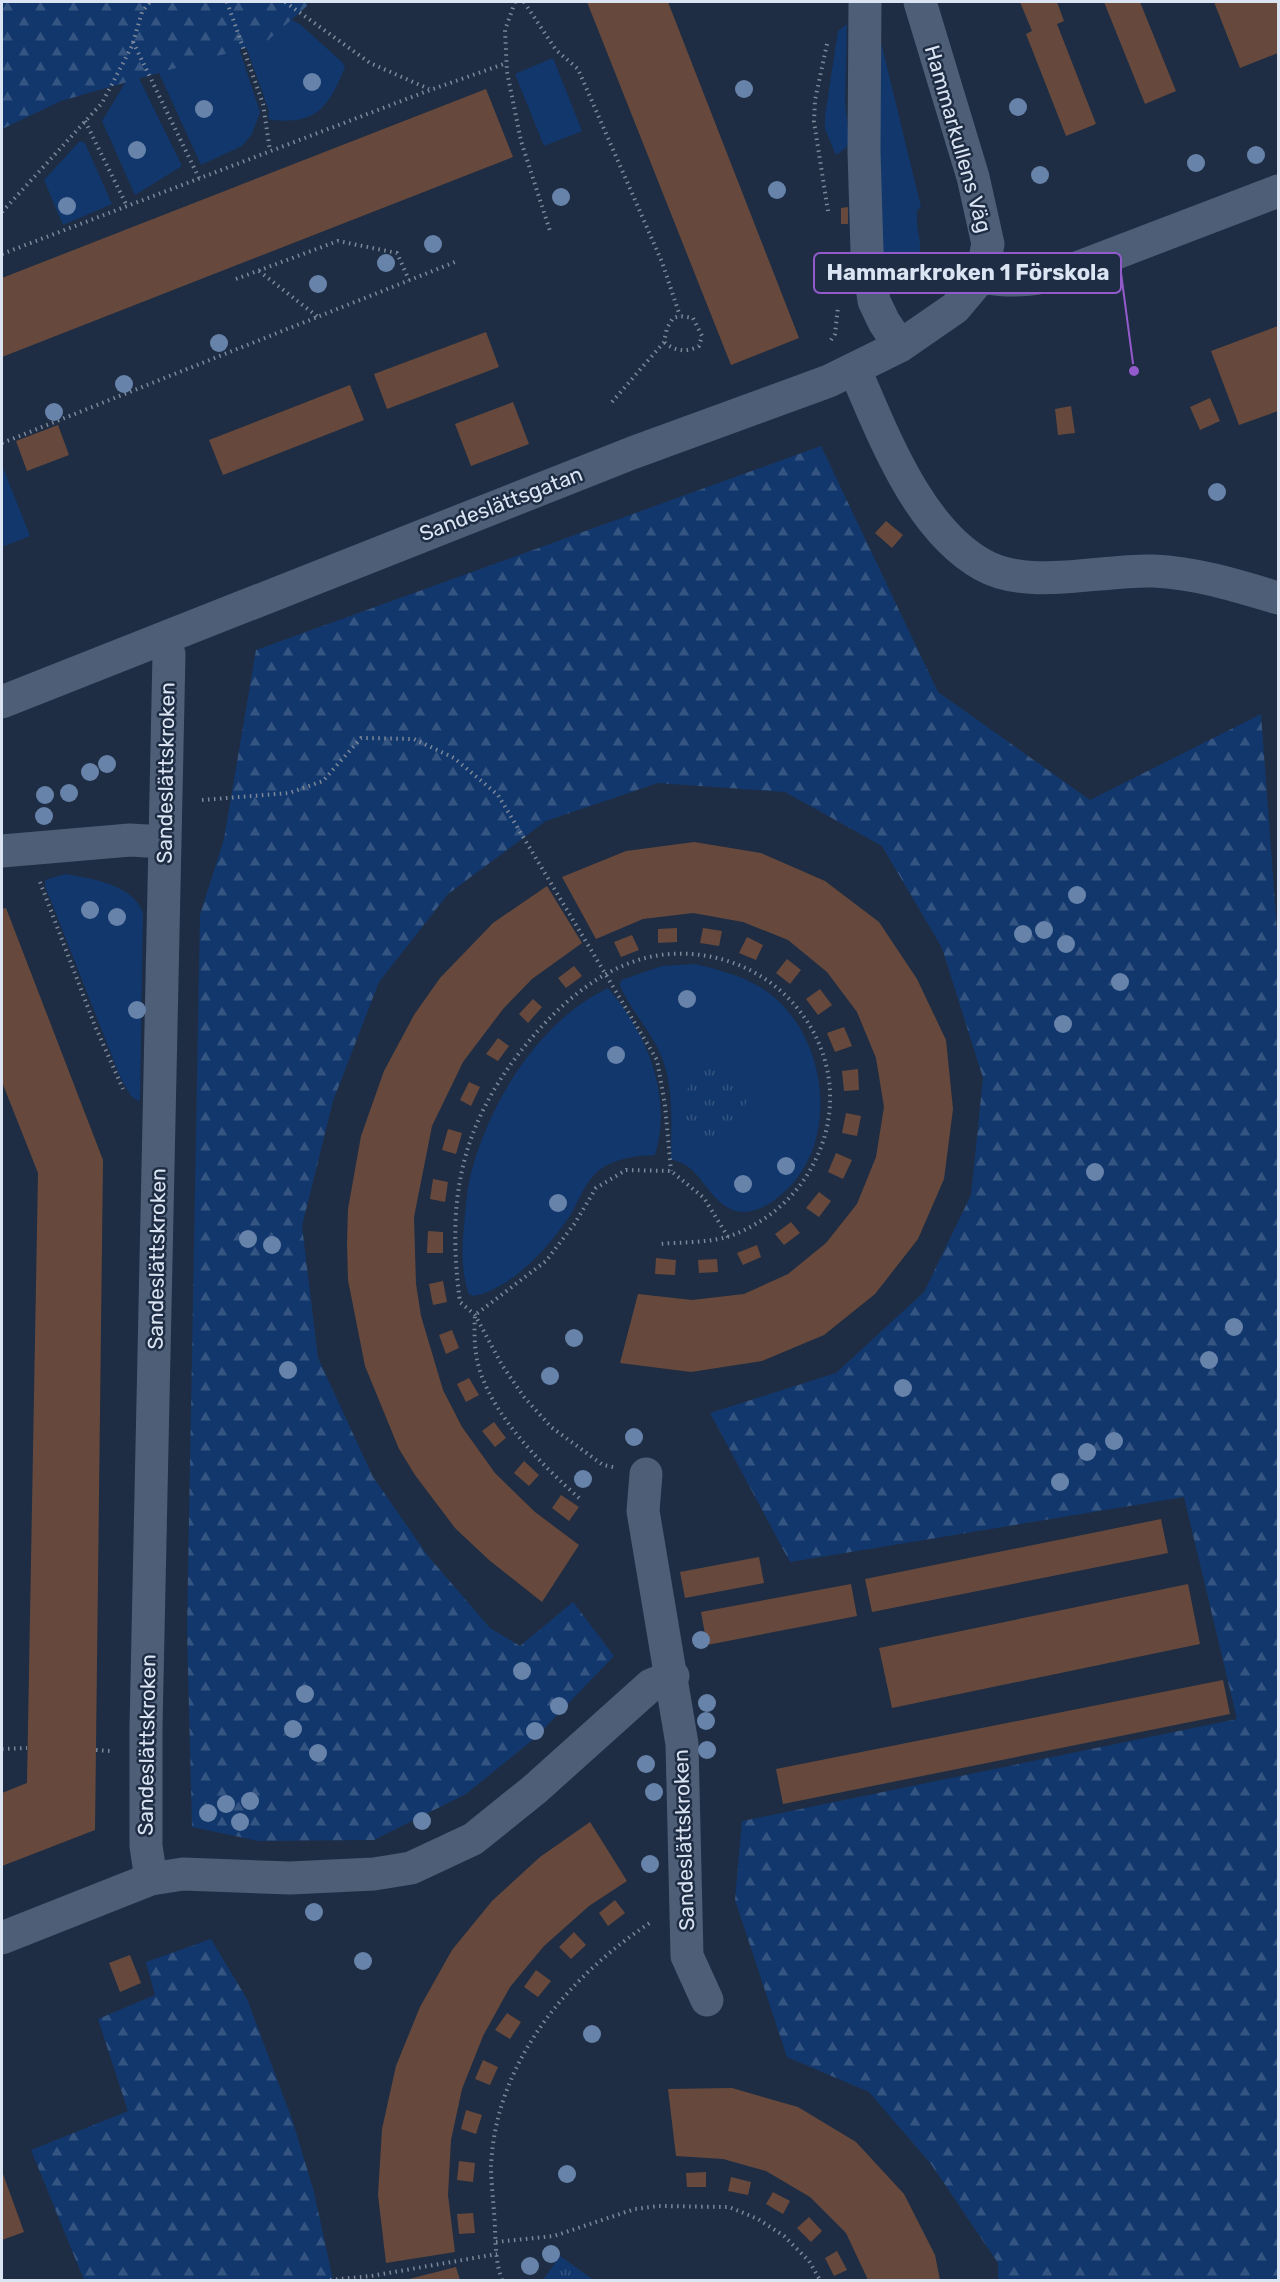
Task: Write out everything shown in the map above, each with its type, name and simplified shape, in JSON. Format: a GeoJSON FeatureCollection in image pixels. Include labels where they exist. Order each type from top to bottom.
{"type":"FeatureCollection","features":[{"type":"Feature","properties":{"kind":"street"},"geometry":{"type":"LineString","coordinates":[[866,2],[864,151],[867,251],[874,301],[884,322],[900,346]]}},
{"type":"Feature","properties":{"kind":"street","name":"Hammarkullens Väg"},"geometry":{"type":"LineString","coordinates":[[920,2],[984,221],[988,244],[981,277]]}},
{"type":"Feature","properties":{"kind":"street"},"geometry":{"type":"LineString","coordinates":[[981,277],[1010,282],[1041,279],[1069,271],[1278,191]]}},
{"type":"Feature","properties":{"kind":"street","name":"Sandeslättsgatan"},"geometry":{"type":"LineString","coordinates":[[2,702],[565,479],[842,375],[900,346],[955,308],[981,277]]}},
{"type":"Feature","properties":{"kind":"street"},"geometry":{"type":"LineString","coordinates":[[842,375],[925,511],[952,541],[983,566],[1020,576],[1054,578],[1118,571],[1156,572],[1232,584],[1278,598]]}},
{"type":"Feature","properties":{"kind":"street","name":"Sandeslättskroken"},"geometry":{"type":"LineString","coordinates":[[151,1879],[146,1846],[146,1727],[169,654],[163,639]]}},
{"type":"Feature","properties":{"kind":"street"},"geometry":{"type":"LineString","coordinates":[[14,850],[130,840],[164,842]]}},
{"type":"Feature","properties":{"kind":"street","name":"Sandeslättskroken"},"geometry":{"type":"LineString","coordinates":[[646,1474],[643,1511],[673,1676],[682,1744],[687,1956],[707,2000]]}},
{"type":"Feature","properties":{"kind":"street"},"geometry":{"type":"LineString","coordinates":[[2,1938],[151,1879],[183,1874],[290,1878],[374,1874],[411,1868],[473,1839],[534,1790],[651,1685],[673,1676]]}},
{"type":"Feature","properties":{"kind":"path"},"geometry":{"type":"LineString","coordinates":[[2,213],[102,103],[133,42],[142,12],[150,2]]}},
{"type":"Feature","properties":{"kind":"path"},"geometry":{"type":"LineString","coordinates":[[227,2],[263,104],[270,151]]}},
{"type":"Feature","properties":{"kind":"path"},"geometry":{"type":"LineString","coordinates":[[285,2],[370,63],[430,90]]}},
{"type":"Feature","properties":{"kind":"path"},"geometry":{"type":"LineString","coordinates":[[514,2],[505,30],[507,63],[522,141],[549,231]]}},
{"type":"Feature","properties":{"kind":"path"},"geometry":{"type":"LineString","coordinates":[[524,2],[556,50],[578,69],[662,262],[680,316]]}},
{"type":"Feature","properties":{"kind":"path"},"geometry":{"type":"LineString","coordinates":[[828,40],[815,100],[814,122],[828,214]]}},
{"type":"Feature","properties":{"kind":"path"},"geometry":{"type":"LineString","coordinates":[[133,42],[199,178]]}},
{"type":"Feature","properties":{"kind":"path"},"geometry":{"type":"LineString","coordinates":[[2,254],[430,90],[507,63]]}},
{"type":"Feature","properties":{"kind":"path"},"geometry":{"type":"LineString","coordinates":[[85,121],[127,206]]}},
{"type":"Feature","properties":{"kind":"path"},"geometry":{"type":"LineString","coordinates":[[236,279],[338,241],[397,253],[409,280]]}},
{"type":"Feature","properties":{"kind":"path"},"geometry":{"type":"LineString","coordinates":[[2,443],[454,262]]}},
{"type":"Feature","properties":{"kind":"path"},"geometry":{"type":"LineString","coordinates":[[258,271],[318,317]]}},
{"type":"Feature","properties":{"kind":"path"},"geometry":{"type":"LineString","coordinates":[[838,298],[835,334],[827,345],[816,350],[842,375]]}},
{"type":"Feature","properties":{"kind":"path"},"geometry":{"type":"LineString","coordinates":[[612,402],[664,342],[667,328],[673,318],[680,316],[693,318],[702,336],[699,346],[684,351],[671,348],[664,342]]}},
{"type":"Feature","properties":{"kind":"path"},"geometry":{"type":"LineString","coordinates":[[165,803],[289,793],[323,781],[361,738],[414,739],[454,758],[498,795],[657,1060],[665,1105],[671,1172]]}},
{"type":"Feature","properties":{"kind":"path"},"geometry":{"type":"LineString","coordinates":[[14,850],[123,1090],[137,1109],[160,1123]]}},
{"type":"Feature","properties":{"kind":"path"},"geometry":{"type":"LineString","coordinates":[[646,1474],[603,1465],[551,1427],[524,1397],[502,1365],[475,1315],[460,1302],[454,1233],[463,1164],[474,1125],[495,1088],[544,1023],[575,994],[627,964],[670,954],[707,955],[730,961],[767,978],[806,1017],[823,1052],[829,1092],[825,1140],[815,1162],[791,1198],[763,1219],[728,1237],[659,1244]]}},
{"type":"Feature","properties":{"kind":"path"},"geometry":{"type":"LineString","coordinates":[[475,1315],[546,1261],[575,1223],[596,1188],[626,1170],[671,1172],[705,1198],[728,1237]]}},
{"type":"Feature","properties":{"kind":"path"},"geometry":{"type":"LineString","coordinates":[[475,1315],[474,1341],[480,1372],[495,1402],[546,1469],[579,1498]]}},
{"type":"Feature","properties":{"kind":"path"},"geometry":{"type":"LineString","coordinates":[[2,1749],[27,1748]]}},
{"type":"Feature","properties":{"kind":"path"},"geometry":{"type":"LineString","coordinates":[[502,2280],[497,2254],[491,2166],[498,2122],[528,2045],[556,2002],[577,1980],[610,1950],[686,1898]]}},
{"type":"Feature","properties":{"kind":"path"},"geometry":{"type":"LineString","coordinates":[[496,2242],[554,2236],[635,2209],[658,2206],[729,2207],[759,2218],[784,2236],[809,2261],[820,2280]]}},
{"type":"Feature","properties":{"kind":"path"},"geometry":{"type":"LineString","coordinates":[[330,2280],[371,2276],[497,2254]]}},
{"type":"Feature","properties":{"kind":"green space"},"geometry":{"type":"Polygon","coordinates":[[[2,2],[307,2],[307,6],[266,42],[61,101],[2,129],[2,2]]]}},
{"type":"Feature","properties":{"kind":"green space"},"geometry":{"type":"Polygon","coordinates":[[[224,2],[260,112],[252,134],[242,146],[201,165],[148,49],[224,2]]]}},
{"type":"Feature","properties":{"kind":"green space"},"geometry":{"type":"Polygon","coordinates":[[[230,2],[281,14],[301,25],[343,63],[345,67],[339,81],[320,110],[311,116],[287,121],[271,120],[268,117],[269,111],[230,2]]]}},
{"type":"Feature","properties":{"kind":"green space"},"geometry":{"type":"Polygon","coordinates":[[[847,24],[845,101],[849,140],[847,147],[836,155],[825,129],[825,116],[838,31],[847,24]]]}},
{"type":"Feature","properties":{"kind":"green space"},"geometry":{"type":"Polygon","coordinates":[[[879,34],[921,207],[917,210],[920,254],[912,268],[903,277],[891,273],[883,259],[880,235],[879,34]]]}},
{"type":"Feature","properties":{"kind":"green space"},"geometry":{"type":"Polygon","coordinates":[[[553,58],[582,131],[544,146],[515,74],[553,58]]]}},
{"type":"Feature","properties":{"kind":"green space"},"geometry":{"type":"Polygon","coordinates":[[[134,68],[182,166],[135,195],[102,121],[134,68]]]}},
{"type":"Feature","properties":{"kind":"green space"},"geometry":{"type":"Polygon","coordinates":[[[80,141],[85,143],[112,204],[63,225],[44,180],[80,141]]]}},
{"type":"Feature","properties":{"kind":"green space"},"geometry":{"type":"Polygon","coordinates":[[[821,446],[938,692],[1090,800],[1261,714],[1278,943],[1278,2280],[998,2280],[998,2263],[931,2164],[869,2092],[787,2057],[735,1900],[742,1821],[1237,1719],[1184,1497],[790,1562],[710,1413],[836,1373],[924,1292],[971,1195],[983,1078],[942,948],[882,846],[785,792],[658,783],[546,821],[448,894],[379,982],[333,1101],[302,1226],[318,1358],[373,1477],[428,1556],[490,1628],[520,1646],[573,1602],[614,1656],[535,1738],[466,1794],[374,1840],[258,1841],[192,1827],[187,1630],[200,915],[224,839],[256,650],[821,446]]]}},
{"type":"Feature","properties":{"kind":"green space"},"geometry":{"type":"Polygon","coordinates":[[[2,465],[30,536],[2,547],[2,465]]]}},
{"type":"Feature","properties":{"kind":"green space"},"geometry":{"type":"Polygon","coordinates":[[[65,874],[99,881],[121,889],[138,903],[143,913],[140,1100],[138,1101],[131,1096],[121,1079],[45,886],[45,880],[65,874]]]}},
{"type":"Feature","properties":{"kind":"green space"},"geometry":{"type":"Polygon","coordinates":[[[695,964],[747,980],[774,997],[792,1017],[806,1041],[816,1067],[820,1094],[819,1122],[813,1148],[801,1172],[783,1193],[759,1209],[742,1212],[726,1207],[691,1169],[671,1159],[671,1103],[667,1075],[654,1041],[620,986],[621,980],[662,966],[695,964]]]}},
{"type":"Feature","properties":{"kind":"green space"},"geometry":{"type":"Polygon","coordinates":[[[608,988],[634,1025],[653,1066],[661,1110],[660,1133],[655,1155],[618,1160],[598,1171],[586,1185],[571,1214],[529,1264],[503,1284],[489,1291],[474,1296],[469,1294],[463,1260],[463,1234],[469,1181],[493,1114],[523,1063],[541,1040],[584,1002],[608,988]]]}},
{"type":"Feature","properties":{"kind":"green space"},"geometry":{"type":"Polygon","coordinates":[[[699,1064],[753,1088],[726,1146],[673,1121],[699,1064]]]}},
{"type":"Feature","properties":{"kind":"green space"},"geometry":{"type":"Polygon","coordinates":[[[211,1939],[247,1999],[293,2122],[314,2192],[333,2280],[84,2280],[31,2150],[128,2111],[98,2019],[155,1995],[146,1962],[211,1939]]]}},
{"type":"Feature","properties":{"kind":"green space"},"geometry":{"type":"Polygon","coordinates":[[[560,2256],[592,2279],[543,2280],[560,2256]]]}},
{"type":"Feature","properties":{"kind":"building"},"geometry":{"type":"Polygon","coordinates":[[[587,2],[668,2],[799,338],[731,365],[587,2]]]}},
{"type":"Feature","properties":{"kind":"building"},"geometry":{"type":"Polygon","coordinates":[[[1020,2],[1057,2],[1064,21],[1057,24],[1096,124],[1066,136],[1026,34],[1032,31],[1020,2]]]}},
{"type":"Feature","properties":{"kind":"building"},"geometry":{"type":"Polygon","coordinates":[[[1104,2],[1140,2],[1176,91],[1145,104],[1104,2]]]}},
{"type":"Feature","properties":{"kind":"building"},"geometry":{"type":"Polygon","coordinates":[[[1214,2],[1278,2],[1278,53],[1240,68],[1214,2]]]}},
{"type":"Feature","properties":{"kind":"building"},"geometry":{"type":"Polygon","coordinates":[[[486,89],[513,157],[2,357],[2,278],[486,89]]]}},
{"type":"Feature","properties":{"kind":"building"},"geometry":{"type":"Polygon","coordinates":[[[848,207],[848,224],[841,224],[841,208],[848,207]]]}},
{"type":"Feature","properties":{"kind":"building"},"geometry":{"type":"Polygon","coordinates":[[[1278,326],[1278,411],[1239,425],[1211,351],[1278,326]]]}},
{"type":"Feature","properties":{"kind":"building"},"geometry":{"type":"Polygon","coordinates":[[[486,332],[499,367],[387,409],[374,374],[486,332]]]}},
{"type":"Feature","properties":{"kind":"building"},"geometry":{"type":"Polygon","coordinates":[[[350,385],[364,420],[223,475],[209,440],[350,385]]]}},
{"type":"Feature","properties":{"kind":"building"},"geometry":{"type":"Polygon","coordinates":[[[1210,398],[1220,421],[1200,430],[1190,407],[1210,398]]]}},
{"type":"Feature","properties":{"kind":"building"},"geometry":{"type":"Polygon","coordinates":[[[513,402],[529,444],[471,466],[455,424],[513,402]]]}},
{"type":"Feature","properties":{"kind":"building"},"geometry":{"type":"Polygon","coordinates":[[[1071,406],[1075,433],[1058,435],[1055,409],[1071,406]]]}},
{"type":"Feature","properties":{"kind":"building"},"geometry":{"type":"Polygon","coordinates":[[[58,425],[69,455],[27,471],[16,441],[58,425]]]}},
{"type":"Feature","properties":{"kind":"building"},"geometry":{"type":"Polygon","coordinates":[[[886,521],[903,535],[892,548],[875,533],[886,521]]]}},
{"type":"Feature","properties":{"kind":"building"},"geometry":{"type":"Polygon","coordinates":[[[694,842],[761,853],[825,881],[879,922],[917,979],[946,1040],[953,1109],[944,1179],[918,1239],[875,1294],[824,1335],[762,1361],[691,1372],[620,1363],[638,1294],[692,1300],[744,1294],[788,1274],[826,1243],[857,1204],[876,1157],[884,1107],[876,1058],[857,1012],[827,972],[788,940],[743,922],[693,913],[643,919],[596,939],[562,877],[626,851],[694,842]]]}},
{"type":"Feature","properties":{"kind":"building"},"geometry":{"type":"Polygon","coordinates":[[[547,886],[582,943],[532,979],[503,1009],[463,1062],[432,1126],[414,1217],[416,1284],[421,1316],[443,1390],[462,1427],[495,1473],[535,1512],[579,1545],[542,1602],[489,1560],[455,1528],[415,1475],[399,1449],[365,1366],[348,1280],[347,1243],[348,1209],[361,1136],[384,1071],[414,1015],[440,978],[493,923],[547,886]]]}},
{"type":"Feature","properties":{"kind":"building"},"geometry":{"type":"Polygon","coordinates":[[[6,908],[103,1160],[95,1830],[2,1866],[2,1793],[27,1783],[38,1173],[2,1082],[2,909],[6,908]]]}},
{"type":"Feature","properties":{"kind":"building"},"geometry":{"type":"Polygon","coordinates":[[[677,928],[677,942],[658,943],[658,929],[677,928]]]}},
{"type":"Feature","properties":{"kind":"building"},"geometry":{"type":"Polygon","coordinates":[[[703,928],[722,931],[719,946],[700,943],[703,928]]]}},
{"type":"Feature","properties":{"kind":"building"},"geometry":{"type":"Polygon","coordinates":[[[632,935],[639,950],[621,957],[614,942],[632,935]]]}},
{"type":"Feature","properties":{"kind":"building"},"geometry":{"type":"Polygon","coordinates":[[[747,937],[763,945],[756,960],[739,953],[747,937]]]}},
{"type":"Feature","properties":{"kind":"building"},"geometry":{"type":"Polygon","coordinates":[[[787,959],[801,970],[790,984],[776,973],[787,959]]]}},
{"type":"Feature","properties":{"kind":"building"},"geometry":{"type":"Polygon","coordinates":[[[574,966],[582,976],[566,988],[558,978],[574,966]]]}},
{"type":"Feature","properties":{"kind":"building"},"geometry":{"type":"Polygon","coordinates":[[[820,989],[832,1005],[818,1015],[806,999],[820,989]]]}},
{"type":"Feature","properties":{"kind":"building"},"geometry":{"type":"Polygon","coordinates":[[[533,999],[542,1007],[528,1023],[519,1014],[533,999]]]}},
{"type":"Feature","properties":{"kind":"building"},"geometry":{"type":"Polygon","coordinates":[[[844,1027],[852,1046],[835,1052],[827,1033],[844,1027]]]}},
{"type":"Feature","properties":{"kind":"building"},"geometry":{"type":"Polygon","coordinates":[[[498,1038],[509,1046],[498,1061],[486,1054],[498,1038]]]}},
{"type":"Feature","properties":{"kind":"building"},"geometry":{"type":"Polygon","coordinates":[[[858,1069],[859,1090],[844,1091],[842,1071],[858,1069]]]}},
{"type":"Feature","properties":{"kind":"building"},"geometry":{"type":"Polygon","coordinates":[[[469,1082],[480,1087],[471,1106],[460,1100],[469,1082]]]}},
{"type":"Feature","properties":{"kind":"building"},"geometry":{"type":"Polygon","coordinates":[[[846,1113],[861,1116],[857,1136],[842,1133],[846,1113]]]}},
{"type":"Feature","properties":{"kind":"building"},"geometry":{"type":"Polygon","coordinates":[[[448,1129],[462,1133],[456,1154],[442,1150],[448,1129]]]}},
{"type":"Feature","properties":{"kind":"building"},"geometry":{"type":"Polygon","coordinates":[[[836,1153],[852,1160],[843,1179],[828,1172],[836,1153]]]}},
{"type":"Feature","properties":{"kind":"building"},"geometry":{"type":"Polygon","coordinates":[[[433,1179],[448,1182],[445,1202],[430,1199],[433,1179]]]}},
{"type":"Feature","properties":{"kind":"building"},"geometry":{"type":"Polygon","coordinates":[[[819,1192],[831,1201],[819,1217],[806,1208],[819,1192]]]}},
{"type":"Feature","properties":{"kind":"building"},"geometry":{"type":"Polygon","coordinates":[[[791,1222],[800,1233],[784,1245],[775,1234],[791,1222]]]}},
{"type":"Feature","properties":{"kind":"building"},"geometry":{"type":"Polygon","coordinates":[[[428,1231],[443,1232],[443,1253],[427,1253],[428,1231]]]}},
{"type":"Feature","properties":{"kind":"building"},"geometry":{"type":"Polygon","coordinates":[[[757,1245],[761,1257],[743,1265],[737,1253],[757,1245]]]}},
{"type":"Feature","properties":{"kind":"building"},"geometry":{"type":"Polygon","coordinates":[[[656,1258],[676,1260],[675,1275],[655,1274],[656,1258]]]}},
{"type":"Feature","properties":{"kind":"building"},"geometry":{"type":"Polygon","coordinates":[[[717,1259],[718,1272],[699,1273],[698,1260],[717,1259]]]}},
{"type":"Feature","properties":{"kind":"building"},"geometry":{"type":"Polygon","coordinates":[[[443,1281],[447,1302],[433,1305],[429,1284],[443,1281]]]}},
{"type":"Feature","properties":{"kind":"building"},"geometry":{"type":"Polygon","coordinates":[[[452,1330],[459,1348],[446,1354],[439,1335],[452,1330]]]}},
{"type":"Feature","properties":{"kind":"building"},"geometry":{"type":"Polygon","coordinates":[[[469,1378],[479,1395],[466,1402],[457,1384],[469,1378]]]}},
{"type":"Feature","properties":{"kind":"building"},"geometry":{"type":"Polygon","coordinates":[[[494,1422],[506,1438],[495,1447],[482,1431],[494,1422]]]}},
{"type":"Feature","properties":{"kind":"building"},"geometry":{"type":"Polygon","coordinates":[[[524,1461],[539,1475],[529,1486],[514,1473],[524,1461]]]}},
{"type":"Feature","properties":{"kind":"building"},"geometry":{"type":"Polygon","coordinates":[[[561,1495],[579,1507],[569,1521],[552,1508],[561,1495]]]}},
{"type":"Feature","properties":{"kind":"building"},"geometry":{"type":"Polygon","coordinates":[[[1161,1519],[1168,1553],[872,1612],[865,1579],[1161,1519]]]}},
{"type":"Feature","properties":{"kind":"building"},"geometry":{"type":"Polygon","coordinates":[[[759,1557],[764,1583],[685,1598],[680,1572],[759,1557]]]}},
{"type":"Feature","properties":{"kind":"building"},"geometry":{"type":"Polygon","coordinates":[[[851,1584],[857,1616],[707,1645],[701,1612],[851,1584]]]}},
{"type":"Feature","properties":{"kind":"building"},"geometry":{"type":"Polygon","coordinates":[[[1188,1584],[1200,1644],[892,1708],[879,1648],[1188,1584]]]}},
{"type":"Feature","properties":{"kind":"building"},"geometry":{"type":"Polygon","coordinates":[[[1223,1680],[1230,1714],[783,1804],[776,1769],[1223,1680]]]}},
{"type":"Feature","properties":{"kind":"building"},"geometry":{"type":"Polygon","coordinates":[[[590,1822],[627,1881],[589,1906],[544,1946],[510,1987],[483,2036],[462,2089],[451,2140],[448,2195],[455,2252],[386,2263],[378,2195],[382,2129],[396,2066],[420,2007],[452,1950],[492,1901],[540,1857],[590,1822]]]}},
{"type":"Feature","properties":{"kind":"building"},"geometry":{"type":"Polygon","coordinates":[[[615,1900],[625,1913],[608,1926],[599,1913],[615,1900]]]}},
{"type":"Feature","properties":{"kind":"building"},"geometry":{"type":"Polygon","coordinates":[[[574,1932],[586,1945],[571,1959],[559,1947],[574,1932]]]}},
{"type":"Feature","properties":{"kind":"building"},"geometry":{"type":"Polygon","coordinates":[[[130,1955],[141,1983],[120,1992],[109,1963],[130,1955]]]}},
{"type":"Feature","properties":{"kind":"building"},"geometry":{"type":"Polygon","coordinates":[[[536,1970],[551,1981],[538,1997],[524,1987],[536,1970]]]}},
{"type":"Feature","properties":{"kind":"building"},"geometry":{"type":"Polygon","coordinates":[[[507,2013],[521,2022],[510,2039],[495,2030],[507,2013]]]}},
{"type":"Feature","properties":{"kind":"building"},"geometry":{"type":"Polygon","coordinates":[[[483,2060],[498,2067],[490,2085],[475,2079],[483,2060]]]}},
{"type":"Feature","properties":{"kind":"building"},"geometry":{"type":"Polygon","coordinates":[[[732,2088],[798,2107],[856,2142],[904,2194],[935,2255],[940,2280],[868,2280],[846,2233],[810,2197],[766,2171],[723,2159],[676,2156],[668,2089],[732,2088]]]}},
{"type":"Feature","properties":{"kind":"building"},"geometry":{"type":"Polygon","coordinates":[[[466,2110],[482,2115],[476,2134],[461,2129],[466,2110]]]}},
{"type":"Feature","properties":{"kind":"building"},"geometry":{"type":"Polygon","coordinates":[[[459,2161],[475,2163],[473,2182],[457,2180],[459,2161]]]}},
{"type":"Feature","properties":{"kind":"building"},"geometry":{"type":"Polygon","coordinates":[[[2,2171],[24,2232],[2,2240],[2,2171]]]}},
{"type":"Feature","properties":{"kind":"building"},"geometry":{"type":"Polygon","coordinates":[[[706,2172],[706,2187],[687,2187],[686,2173],[706,2172]]]}},
{"type":"Feature","properties":{"kind":"building"},"geometry":{"type":"Polygon","coordinates":[[[731,2177],[751,2182],[748,2195],[728,2191],[731,2177]]]}},
{"type":"Feature","properties":{"kind":"building"},"geometry":{"type":"Polygon","coordinates":[[[773,2192],[790,2201],[783,2214],[766,2204],[773,2192]]]}},
{"type":"Feature","properties":{"kind":"building"},"geometry":{"type":"Polygon","coordinates":[[[473,2213],[475,2233],[459,2234],[457,2214],[473,2213]]]}},
{"type":"Feature","properties":{"kind":"building"},"geometry":{"type":"Polygon","coordinates":[[[809,2217],[822,2231],[811,2242],[797,2228],[809,2217]]]}},
{"type":"Feature","properties":{"kind":"building"},"geometry":{"type":"Polygon","coordinates":[[[837,2251],[847,2270],[834,2276],[825,2258],[837,2251]]]}},
{"type":"Feature","properties":{"kind":"building"},"geometry":{"type":"Polygon","coordinates":[[[456,2267],[460,2280],[405,2280],[456,2267]]]}},
{"type":"Feature","properties":{"kind":"place","name":"Hammarkroken 1 Förskola"},"geometry":{"type":"Point","coordinates":[1134,371]}}]}
